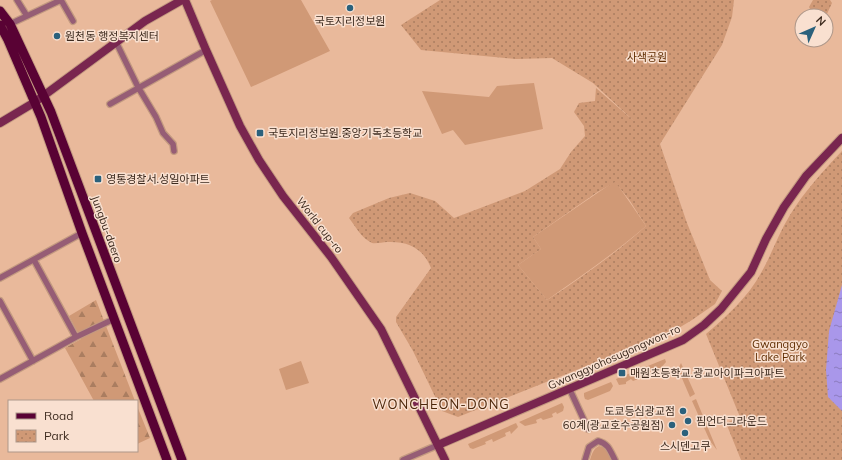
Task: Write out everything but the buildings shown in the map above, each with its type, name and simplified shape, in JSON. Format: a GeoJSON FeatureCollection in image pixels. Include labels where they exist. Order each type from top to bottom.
{"type":"FeatureCollection","features":[{"type":"Feature","properties":{"kind":"main road","name":"Jungbu-daero"},"geometry":{"type":"LineString","coordinates":[[0,11],[10,24],[60,134],[129,322],[182,460]]}},
{"type":"Feature","properties":{"kind":"main road"},"geometry":{"type":"LineString","coordinates":[[0,25],[35,102],[82,233],[167,460]]}},
{"type":"Feature","properties":{"kind":"main road"},"geometry":{"type":"LineString","coordinates":[[48,138],[60,134]]}},
{"type":"Feature","properties":{"kind":"street"},"geometry":{"type":"LineString","coordinates":[[18,0],[27,16]]}},
{"type":"Feature","properties":{"kind":"street"},"geometry":{"type":"LineString","coordinates":[[10,24],[61,0],[73,21]]}},
{"type":"Feature","properties":{"kind":"street"},"geometry":{"type":"LineString","coordinates":[[0,123],[44,96],[145,21],[184,0]]}},
{"type":"Feature","properties":{"kind":"street","name":"World cup-ro"},"geometry":{"type":"LineString","coordinates":[[184,0],[240,126],[259,160],[283,196],[331,257],[381,329],[445,460]]}},
{"type":"Feature","properties":{"kind":"street"},"geometry":{"type":"LineString","coordinates":[[116,42],[163,133],[173,144],[174,151]]}},
{"type":"Feature","properties":{"kind":"street"},"geometry":{"type":"LineString","coordinates":[[110,104],[206,50]]}},
{"type":"Feature","properties":{"kind":"street","name":"Gwanggyohosugongwon-ro"},"geometry":{"type":"LineString","coordinates":[[403,460],[518,410],[570,390],[683,340],[704,325],[721,309],[751,272],[766,239],[784,207],[806,176],[842,138]]}},
{"type":"Feature","properties":{"kind":"street"},"geometry":{"type":"LineString","coordinates":[[0,278],[82,233]]}},
{"type":"Feature","properties":{"kind":"street"},"geometry":{"type":"LineString","coordinates":[[34,260],[76,337]]}},
{"type":"Feature","properties":{"kind":"street"},"geometry":{"type":"LineString","coordinates":[[0,301],[33,361]]}},
{"type":"Feature","properties":{"kind":"street"},"geometry":{"type":"LineString","coordinates":[[0,380],[76,337],[114,319]]}},
{"type":"Feature","properties":{"kind":"street"},"geometry":{"type":"LineString","coordinates":[[570,390],[588,429]]}},
{"type":"Feature","properties":{"kind":"street"},"geometry":{"type":"LineString","coordinates":[[585,460],[589,447],[598,441],[605,443],[615,460]]}},
{"type":"Feature","properties":{"kind":"green space"},"geometry":{"type":"Polygon","coordinates":[[[301,0],[330,51],[251,87],[210,1],[301,0]]]}},
{"type":"Feature","properties":{"kind":"green space","name":"사색공원"},"geometry":{"type":"Polygon","coordinates":[[[440,0],[734,0],[732,17],[722,45],[660,144],[687,223],[710,280],[722,291],[715,304],[672,332],[458,417],[442,411],[413,351],[396,322],[396,317],[431,268],[428,261],[424,255],[414,247],[402,243],[372,243],[368,241],[359,232],[349,218],[353,213],[389,198],[410,193],[435,201],[454,218],[525,191],[560,169],[571,152],[585,136],[584,126],[574,112],[579,103],[595,101],[596,88],[635,122],[593,83],[552,58],[516,59],[421,50],[401,25],[440,0]],[[615,182],[596,193],[533,237],[541,249],[518,265],[547,300],[598,265],[646,226],[630,201],[615,182]]]}},
{"type":"Feature","properties":{"kind":"green space"},"geometry":{"type":"Polygon","coordinates":[[[813,0],[830,0],[832,3],[830,8],[809,7],[813,0]]]}},
{"type":"Feature","properties":{"kind":"green space"},"geometry":{"type":"Polygon","coordinates":[[[534,83],[543,129],[465,145],[453,130],[442,134],[422,91],[489,97],[497,86],[534,83]]]}},
{"type":"Feature","properties":{"kind":"green space","name":"Gwanggyo Lake Park"},"geometry":{"type":"Polygon","coordinates":[[[842,151],[842,460],[741,460],[726,423],[740,417],[706,334],[729,313],[756,282],[795,206],[842,151]]]}},
{"type":"Feature","properties":{"kind":"green space"},"geometry":{"type":"Polygon","coordinates":[[[615,181],[646,226],[610,255],[547,300],[518,265],[541,249],[533,237],[615,181]]]}},
{"type":"Feature","properties":{"kind":"green space"},"geometry":{"type":"Polygon","coordinates":[[[96,300],[135,400],[93,400],[65,348],[81,339],[69,316],[96,300]]]}},
{"type":"Feature","properties":{"kind":"green space"},"geometry":{"type":"Polygon","coordinates":[[[665,359],[666,362],[659,370],[652,374],[650,372],[646,374],[646,376],[633,381],[631,379],[626,382],[626,384],[619,385],[616,379],[665,359]]]}},
{"type":"Feature","properties":{"kind":"green space"},"geometry":{"type":"Polygon","coordinates":[[[301,361],[309,383],[286,390],[279,369],[301,361]]]}},
{"type":"Feature","properties":{"kind":"green space"},"geometry":{"type":"Polygon","coordinates":[[[681,363],[695,394],[690,397],[678,369],[681,363]]]}},
{"type":"Feature","properties":{"kind":"green space"},"geometry":{"type":"Polygon","coordinates":[[[611,382],[613,386],[610,391],[588,400],[585,399],[584,393],[611,382]]]}},
{"type":"Feature","properties":{"kind":"green space"},"geometry":{"type":"Polygon","coordinates":[[[696,399],[717,450],[710,441],[692,401],[696,399]]]}},
{"type":"Feature","properties":{"kind":"green space"},"geometry":{"type":"Polygon","coordinates":[[[562,403],[564,407],[563,411],[557,414],[556,412],[552,414],[553,417],[543,420],[541,418],[536,420],[537,423],[525,426],[519,422],[562,403]]]}},
{"type":"Feature","properties":{"kind":"green space"},"geometry":{"type":"Polygon","coordinates":[[[138,408],[150,438],[138,444],[138,408]]]}},
{"type":"Feature","properties":{"kind":"green space"},"geometry":{"type":"Polygon","coordinates":[[[516,423],[518,427],[511,434],[510,431],[505,433],[506,436],[493,442],[492,439],[485,442],[486,444],[473,449],[470,448],[468,444],[516,423]]]}},
{"type":"Feature","properties":{"kind":"green space"},"geometry":{"type":"Polygon","coordinates":[[[599,446],[606,448],[612,460],[590,460],[594,450],[599,446]]]}},
{"type":"Feature","properties":{"kind":"water"},"geometry":{"type":"Polygon","coordinates":[[[842,285],[842,411],[828,397],[826,370],[829,331],[842,285]]]}},
{"type":"Feature","properties":{"kind":"place","name":"국토지리정보원"},"geometry":{"type":"Point","coordinates":[350,8]}},
{"type":"Feature","properties":{"kind":"place","name":"원천동 행정복지센터"},"geometry":{"type":"Point","coordinates":[57,36]}},
{"type":"Feature","properties":{"kind":"place","name":"국토지리정보원.중앙기독초등학교"},"geometry":{"type":"Point","coordinates":[260,133]}},
{"type":"Feature","properties":{"kind":"place","name":"영통경찰서.성일아파트"},"geometry":{"type":"Point","coordinates":[98,179]}},
{"type":"Feature","properties":{"kind":"place","name":"매원초등학교.광교아이파크아파트"},"geometry":{"type":"Point","coordinates":[622,373]}},
{"type":"Feature","properties":{"kind":"place","name":"도쿄등심광교점"},"geometry":{"type":"Point","coordinates":[683,411]}},
{"type":"Feature","properties":{"kind":"place","name":"핌언더그라운드"},"geometry":{"type":"Point","coordinates":[688,421]}},
{"type":"Feature","properties":{"kind":"place","name":"60계(광교호수공원점)"},"geometry":{"type":"Point","coordinates":[672,425]}},
{"type":"Feature","properties":{"kind":"place","name":"스시덴고쿠"},"geometry":{"type":"Point","coordinates":[685,433]}},
{"type":"Feature","properties":{"kind":"district","name":"WONCHEON-DONG"},"geometry":{"type":"Point","coordinates":[441,404]}}]}
